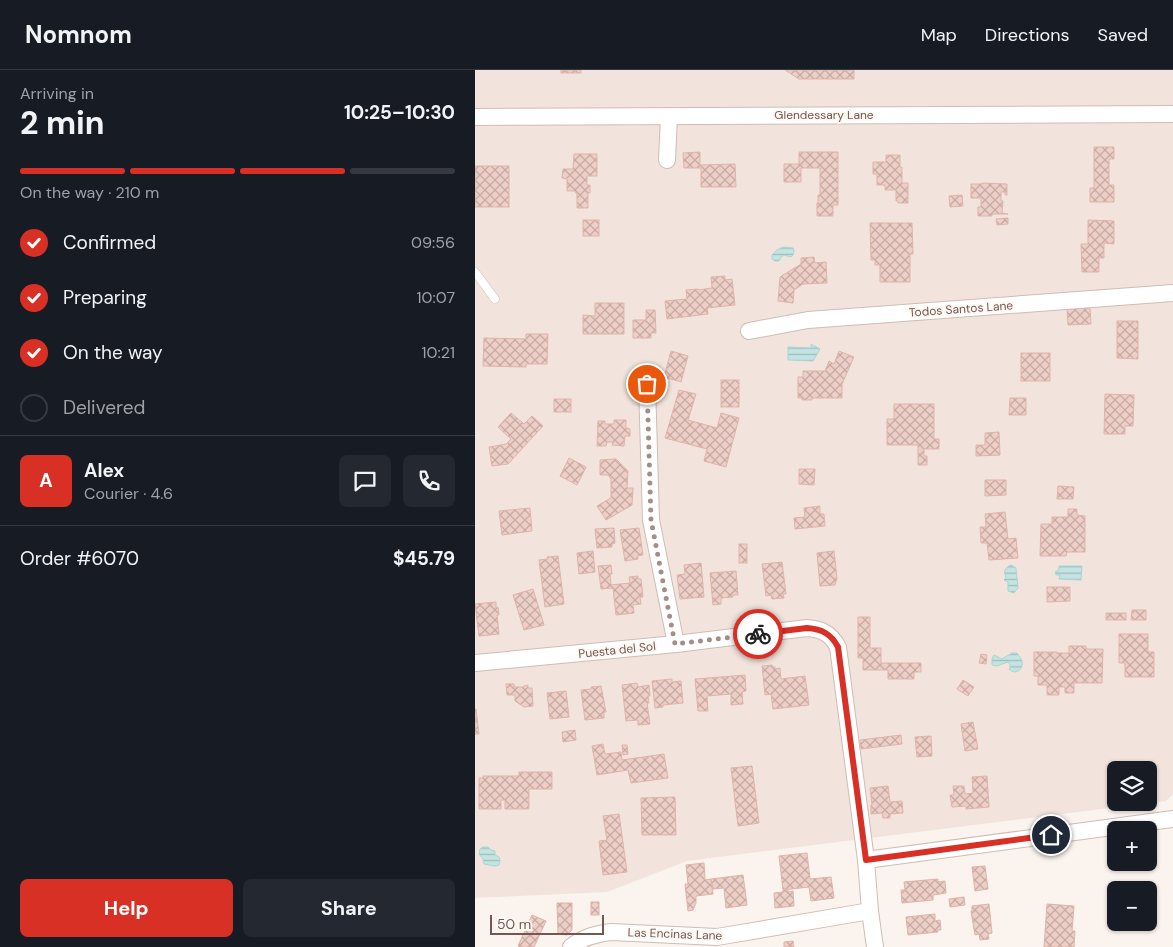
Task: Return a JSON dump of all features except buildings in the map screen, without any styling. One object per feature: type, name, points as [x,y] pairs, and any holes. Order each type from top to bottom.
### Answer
[{"type":"street","name":"Glendessary Lane","points":[[475,117],[1173,114]]},
{"type":"street","points":[[667,160],[669,116]]},
{"type":"street","name":"Todos Santos Lane","points":[[749,331],[808,320],[1173,293]]},
{"type":"street","points":[[647,384],[651,520],[675,644]]},
{"type":"street","name":"Puesta del Sol","points":[[475,663],[675,644],[807,628],[823,630],[835,640],[838,647],[866,860],[875,947]]},
{"type":"street","points":[[866,860],[1173,819]]},
{"type":"street","name":"Las Encinas Lane","points":[[571,947],[583,939],[611,932],[717,937],[870,911]]},
{"type":"lane","points":[[475,272],[495,299]]},
{"type":"shaded area","points":[[475,70],[1173,70],[1173,794],[1166,801],[1157,802],[1157,761],[1107,761],[1107,808],[687,861],[607,892],[475,898]]},
{"type":"water","points":[[783,247],[793,248],[793,255],[791,257],[784,255],[779,261],[772,259],[772,255]]},
{"type":"water","points":[[811,344],[820,349],[813,361],[788,360],[788,347],[811,348]]},
{"type":"water","points":[[1011,565],[1016,568],[1018,588],[1014,593],[1008,591],[1008,582],[1004,580],[1006,577],[1005,570]]},
{"type":"water","points":[[1059,566],[1082,566],[1081,580],[1059,579],[1060,575],[1056,575],[1055,572],[1059,570]]},
{"type":"water","points":[[1012,653],[1017,653],[1022,661],[1022,667],[1019,671],[1014,672],[1009,669],[1010,664],[1008,662],[997,666],[992,665],[994,655],[1002,659]]},
{"type":"water","points":[[488,847],[495,851],[495,855],[500,860],[499,865],[484,864],[479,854],[480,849]]},
{"type":"way so far","points":[[647,384],[651,520],[675,644],[758,634]]},
{"type":"route","points":[[758,634],[815,628],[823,630],[835,640],[838,647],[866,860],[1051,835]]}]
